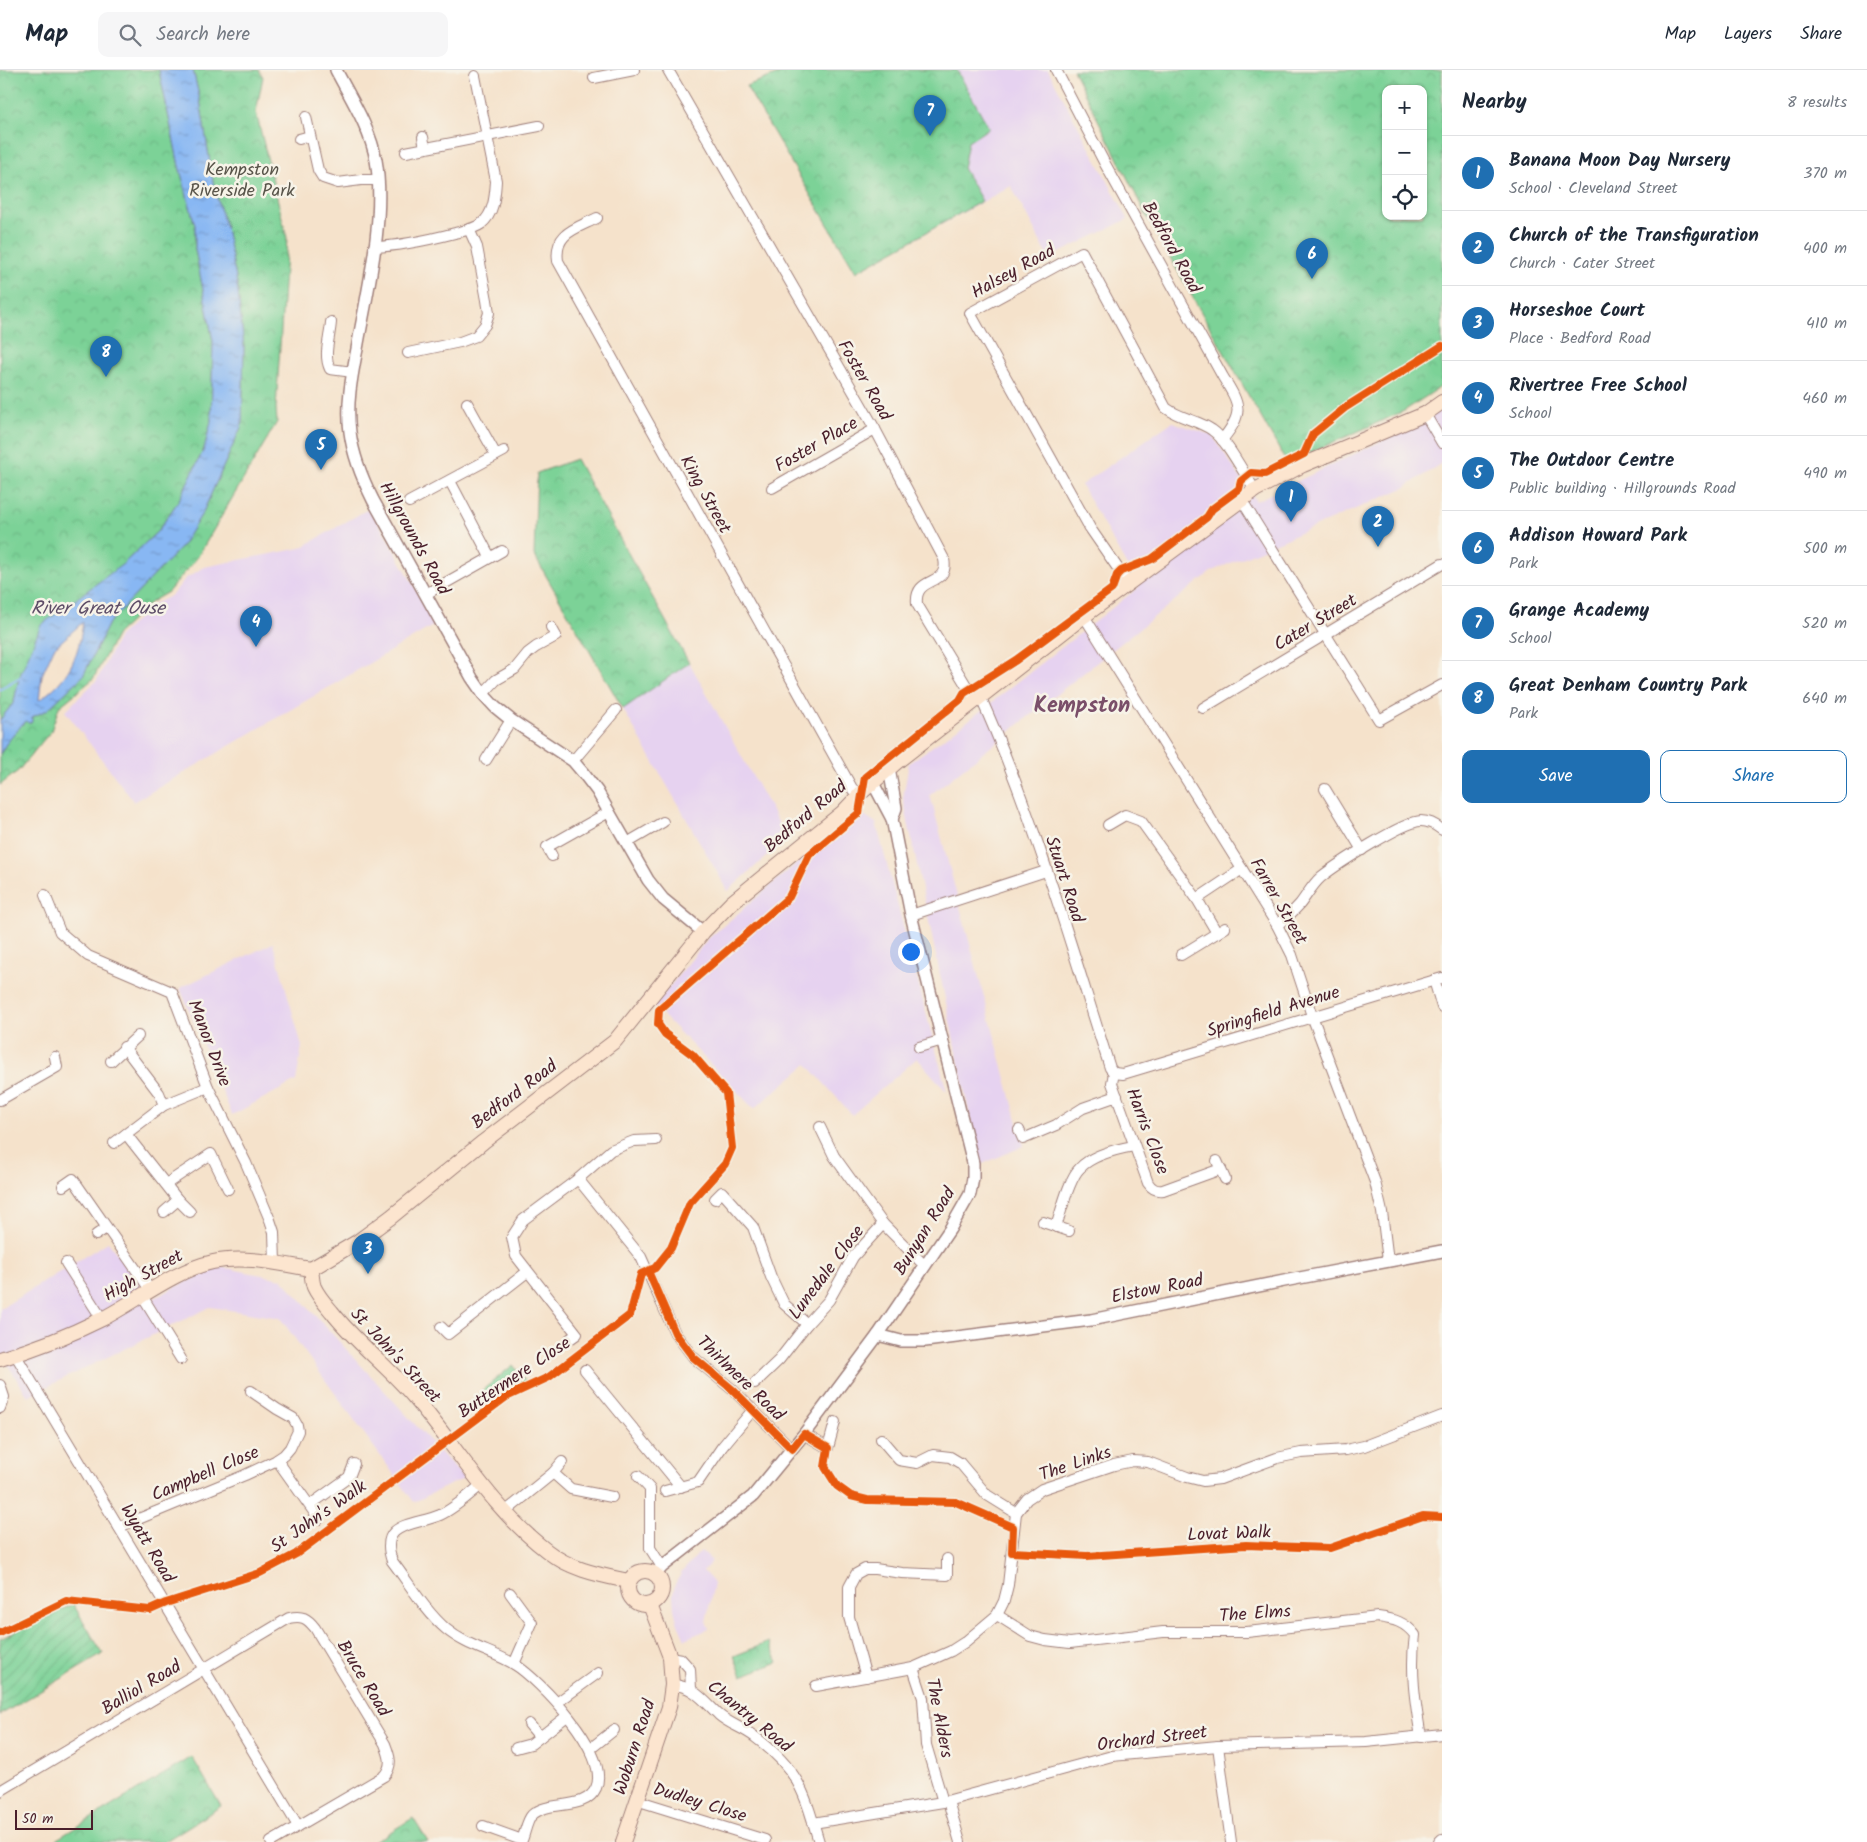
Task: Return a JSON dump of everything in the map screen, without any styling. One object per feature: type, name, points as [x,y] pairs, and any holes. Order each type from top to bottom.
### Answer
[{"type":"main road","name":"Bedford Road","points":[[311,1269],[357,1242],[378,1227],[483,1142],[616,1041],[703,932],[738,898],[842,813],[889,768],[977,698],[1128,583],[1255,490],[1303,465],[1425,414],[1442,402]]},
{"type":"main road","name":"High Street","points":[[0,1359],[102,1319],[196,1266],[215,1261],[242,1260],[311,1269]]},
{"type":"main road","name":"St John's Street","points":[[311,1269],[314,1287],[323,1302],[344,1328],[414,1396],[481,1485],[516,1525],[549,1553],[564,1562],[589,1573],[628,1581]]},
{"type":"main road","points":[[659,1570],[662,1590],[657,1600],[650,1605],[642,1605],[633,1600],[628,1591],[628,1581],[636,1572],[659,1570]]},
{"type":"main road","name":"Woburn Road","points":[[623,1842],[669,1707],[672,1685],[670,1658],[650,1605]]},
{"type":"street","name":"Hillgrounds Road","points":[[336,70],[362,119],[370,139],[376,160],[378,180],[378,208],[374,247],[353,372],[348,414],[354,454],[362,476],[373,500],[483,694],[511,720],[573,761],[597,791],[648,880],[663,899],[703,932]]},
{"type":"street","points":[[594,78],[634,70]]},
{"type":"street","name":"Foster Road","points":[[668,70],[875,429],[944,559],[946,568],[942,575],[921,588],[916,595],[917,604],[977,698]]},
{"type":"street","name":"Bedford Road","points":[[1056,70],[1104,162],[1237,399],[1237,414],[1232,427],[1222,440]]},
{"type":"street","points":[[374,247],[392,247],[469,229],[481,224],[491,212],[495,198],[496,181],[475,76]]},
{"type":"street","points":[[306,116],[318,170],[323,178],[338,183],[378,180]]},
{"type":"street","points":[[406,152],[539,126]]},
{"type":"street","points":[[299,139],[310,136]]},
{"type":"street","points":[[423,137],[425,148]]},
{"type":"street","name":"King Street","points":[[596,218],[565,234],[556,252],[558,261],[853,790],[862,792]]},
{"type":"street","points":[[408,353],[460,342],[476,336],[485,325],[488,313],[487,300],[477,247],[469,229]]},
{"type":"street","name":"Halsey Road","points":[[1128,583],[1090,528],[970,313],[1082,252],[1166,408],[1175,415],[1211,429],[1222,440],[1255,490]]},
{"type":"street","points":[[331,322],[334,336],[326,354],[327,363],[330,369],[353,372]]},
{"type":"street","points":[[409,502],[500,453],[467,404]]},
{"type":"street","points":[[1425,414],[1442,443]]},
{"type":"street","name":"Foster Place","points":[[772,488],[875,429]]},
{"type":"street","points":[[450,481],[490,557]]},
{"type":"street","points":[[1241,499],[1379,720],[1442,685]]},
{"type":"street","points":[[426,594],[502,550]]},
{"type":"street","name":"Cater Street","points":[[1203,708],[1442,564]]},
{"type":"street","name":"Farrer Street","points":[[1084,616],[1278,925],[1292,954],[1312,1016],[1375,1182],[1382,1212],[1388,1261]]},
{"type":"street","points":[[483,694],[496,680],[516,669],[528,653],[556,636],[551,627]]},
{"type":"street","name":"Stuart Road","points":[[977,698],[1004,749],[1110,1068],[1114,1073]]},
{"type":"street","points":[[573,761],[616,710]]},
{"type":"street","points":[[486,760],[511,720]]},
{"type":"street","name":"Bunyan Road","points":[[889,768],[896,808],[892,819]]},
{"type":"street","name":"Bunyan Road","points":[[659,1570],[753,1496],[792,1449],[878,1335],[950,1229],[970,1194],[973,1163],[911,915],[892,819],[874,783]]},
{"type":"street","points":[[1325,788],[1339,803],[1362,850]]},
{"type":"street","points":[[552,856],[547,848],[608,812]]},
{"type":"street","points":[[1108,825],[1125,815],[1141,821],[1221,931],[1181,955]]},
{"type":"street","points":[[1278,925],[1290,915],[1311,887],[1322,876],[1362,850],[1410,823],[1422,820],[1434,824],[1442,830]]},
{"type":"street","points":[[627,843],[663,822]]},
{"type":"street","points":[[1197,899],[1242,870]]},
{"type":"street","points":[[911,915],[1046,871]]},
{"type":"street","name":"Manor Drive","points":[[45,895],[60,932],[88,956],[172,992],[208,1087],[246,1163],[270,1220],[274,1232],[274,1263]]},
{"type":"street","points":[[1438,979],[1442,1007]]},
{"type":"street","name":"Springfield Avenue","points":[[1114,1073],[1123,1074],[1438,979]]},
{"type":"street","points":[[111,1061],[138,1036]]},
{"type":"street","points":[[919,1048],[943,1040]]},
{"type":"street","points":[[124,1048],[159,1093],[164,1105]]},
{"type":"street","points":[[0,1100],[57,1067],[55,1058]]},
{"type":"street","name":"Harris Close","points":[[1114,1073],[1112,1083],[1148,1183],[1152,1188],[1158,1190],[1172,1187],[1221,1170]]},
{"type":"street","points":[[114,1143],[164,1105],[208,1087]]},
{"type":"street","points":[[1019,1130],[1023,1139],[1056,1125],[1083,1108],[1117,1096]]},
{"type":"street","points":[[820,1127],[834,1156],[883,1224],[925,1266]]},
{"type":"street","points":[[126,1134],[178,1200],[190,1212]]},
{"type":"street","points":[[570,1339],[577,1334],[516,1256],[512,1237],[523,1220],[578,1179],[611,1150],[634,1141],[656,1140]]},
{"type":"street","points":[[1056,1227],[1079,1168],[1091,1160],[1117,1149],[1134,1146]]},
{"type":"street","points":[[166,1184],[212,1154],[228,1189]]},
{"type":"street","points":[[63,1186],[72,1179],[106,1228],[146,1293],[166,1335],[181,1359]]},
{"type":"street","name":"Thirlmere Road","points":[[578,1179],[641,1257],[675,1333],[693,1357],[733,1390],[792,1449]]},
{"type":"street","points":[[715,1199],[722,1192],[753,1227],[784,1304],[807,1324]]},
{"type":"street","points":[[164,1212],[178,1200]]},
{"type":"street","points":[[1043,1222],[1069,1231]]},
{"type":"street","name":"Lunedale Close","points":[[754,1383],[779,1360],[807,1324],[829,1300],[853,1257],[883,1224]]},
{"type":"street","points":[[96,1235],[106,1228]]},
{"type":"street","name":"Elstow Road","points":[[878,1335],[901,1341],[925,1342],[1091,1320],[1289,1280],[1442,1252]]},
{"type":"street","points":[[66,1264],[102,1319]]},
{"type":"street","points":[[440,1327],[448,1334],[527,1272]]},
{"type":"street","name":"Wyatt Road","points":[[15,1354],[298,1826]]},
{"type":"street","name":"Buttermere Close","points":[[585,1370],[681,1487]]},
{"type":"street","points":[[0,1384],[4,1397],[0,1408]]},
{"type":"street","points":[[251,1391],[277,1410],[293,1418],[297,1425],[298,1431],[290,1448],[276,1461],[310,1505],[319,1520]]},
{"type":"street","points":[[665,1491],[698,1482],[722,1447],[752,1411]]},
{"type":"street","name":"The Links","points":[[1016,1513],[1027,1499],[1042,1489],[1114,1465],[1133,1461],[1148,1462],[1203,1481],[1220,1479],[1277,1458],[1301,1453],[1346,1450],[1364,1446],[1442,1416]]},
{"type":"street","points":[[804,1434],[828,1448],[835,1422]]},
{"type":"street","points":[[816,1686],[913,1668],[951,1652],[997,1615],[1004,1601],[1008,1585],[1016,1513],[987,1495],[960,1463],[950,1457],[933,1455],[917,1463],[899,1460],[882,1439]]},
{"type":"street","name":"Campbell Close","points":[[119,1526],[276,1461]]},
{"type":"street","points":[[505,1512],[554,1473],[562,1462]]},
{"type":"street","points":[[310,1505],[349,1477],[354,1464]]},
{"type":"street","points":[[554,1473],[571,1489],[612,1497]]},
{"type":"street","points":[[638,1476],[650,1489],[650,1548],[659,1570]]},
{"type":"street","points":[[481,1485],[442,1514],[401,1526],[393,1532],[389,1540],[388,1550],[392,1561],[442,1626],[477,1648],[514,1664],[558,1702],[590,1749],[596,1762],[598,1776],[596,1788],[589,1797],[578,1802],[541,1810],[531,1816],[522,1840],[483,1826]]},
{"type":"street","points":[[866,1677],[849,1617],[849,1588],[856,1574],[865,1570],[875,1569],[902,1573],[947,1575],[947,1559]]},
{"type":"street","points":[[510,1593],[532,1623],[514,1664]]},
{"type":"street","name":"The Elms","points":[[997,1615],[1030,1636],[1070,1643],[1162,1632],[1247,1632],[1378,1617],[1392,1619],[1408,1626],[1415,1635],[1413,1648],[1413,1691],[1421,1736]]},
{"type":"street","name":"Balliol Road","points":[[0,1791],[289,1618],[300,1616]]},
{"type":"street","name":"Bruce Road","points":[[298,1826],[384,1776],[391,1764],[385,1744],[315,1628],[309,1620],[300,1616]]},
{"type":"street","points":[[670,1658],[681,1659],[690,1669],[691,1690]]},
{"type":"street","name":"The Alders","points":[[913,1668],[923,1698],[926,1745],[960,1842]]},
{"type":"street","points":[[558,1702],[598,1672]]},
{"type":"street","name":"Chantry Road","points":[[672,1685],[681,1685],[691,1690],[706,1701],[720,1716],[752,1735],[785,1762],[797,1779],[806,1798],[819,1842]]},
{"type":"street","points":[[516,1748],[531,1744],[568,1716]]},
{"type":"street","points":[[529,1724],[540,1737]]},
{"type":"street","points":[[590,1749],[614,1730]]},
{"type":"street","name":"Orchard Street","points":[[813,1823],[945,1802],[1112,1756],[1218,1746],[1366,1742],[1442,1734]]},
{"type":"street","points":[[1218,1746],[1231,1842]]},
{"type":"street","name":"Dudley Close","points":[[636,1800],[759,1834]]},
{"type":"street","points":[[271,1842],[298,1826]]},
{"type":"street","points":[[1439,1842],[1442,1838]]},
{"type":"shaded area","points":[[789,70],[1048,70],[1128,219],[1049,258],[1011,186],[856,272],[746,86]]},
{"type":"shaded area","points":[[1442,409],[1442,463],[1404,488],[1212,571],[930,795],[1024,1146],[980,1165],[903,798],[909,763],[964,724],[1139,587],[1081,485],[1172,422],[1212,435],[1256,501],[1424,421]]},
{"type":"shaded area","points":[[576,459],[787,838],[728,891],[534,555],[537,473]]},
{"type":"shaded area","points":[[370,508],[436,624],[134,802],[65,711],[97,680],[119,636],[154,604],[172,595],[185,579],[204,567],[301,548]]},
{"type":"shaded area","points":[[858,811],[876,823],[947,1092],[917,1058],[852,1115],[807,1064],[754,1109],[654,1006],[708,939]]},
{"type":"shaded area","points":[[273,943],[302,1046],[296,1081],[232,1115],[180,988]]},
{"type":"shaded area","points":[[108,1242],[151,1300],[216,1266],[282,1279],[464,1478],[414,1502],[280,1318],[210,1307],[28,1396],[0,1353],[0,1309]]},
{"type":"shaded area","points":[[701,1551],[712,1561],[703,1571],[714,1583],[706,1621],[709,1629],[685,1639],[674,1609],[673,1595],[675,1584],[682,1572]]},
{"type":"green space","points":[[0,70],[159,70],[179,166],[195,225],[195,249],[213,341],[211,422],[204,449],[179,500],[158,531],[123,564],[19,678],[14,702],[0,720]]},
{"type":"green space","name":"Kempston Riverside Park","points":[[193,70],[259,70],[263,77],[256,112],[287,238],[276,408],[277,422],[197,558],[168,592],[151,602],[117,634],[93,679],[59,707],[51,731],[18,771],[0,785],[0,754],[6,744],[25,721],[47,710],[83,676],[109,623],[182,546],[203,512],[242,425],[244,347],[237,283],[226,228],[214,188],[200,100]]},
{"type":"green space","points":[[789,70],[957,70],[989,128],[968,142],[963,168],[982,201],[856,272],[746,86]]},
{"type":"green space","points":[[1073,70],[1442,70],[1442,386],[1404,411],[1287,463],[1147,217]]},
{"type":"green space","points":[[576,459],[689,663],[623,709],[534,555],[537,473]]},
{"type":"green space","points":[[513,1365],[528,1384],[501,1396],[488,1406],[479,1393]]},
{"type":"green space","points":[[73,1604],[103,1654],[0,1715],[0,1639]]},
{"type":"green space","points":[[769,1642],[778,1662],[742,1676],[734,1656]]},
{"type":"green space","points":[[192,1757],[221,1806],[164,1842],[52,1842]]},
{"type":"green space","points":[[413,1818],[428,1842],[374,1842]]},
{"type":"water","name":"River Great Ouse","points":[[159,70],[193,70],[200,100],[214,188],[226,228],[237,283],[244,347],[242,425],[203,512],[182,546],[109,623],[83,676],[47,710],[32,717],[32,722],[25,721],[0,754],[0,720],[14,702],[19,678],[41,625],[123,564],[158,531],[179,500],[204,449],[211,422],[213,341],[195,249],[195,225],[179,166]],"holes":[[[83,622],[75,657],[65,676],[39,700],[42,675],[54,648]]]},
{"type":"waterway","points":[[0,689],[21,677]]},
{"type":"cycle path","name":"St John's Walk","points":[[0,1633],[66,1601],[150,1610],[166,1603],[260,1573],[296,1554],[506,1397],[549,1377],[630,1315],[641,1274],[655,1268],[671,1248],[690,1203],[725,1164],[732,1148],[726,1093],[693,1055],[665,1034],[658,1024],[659,1010],[789,897],[809,855],[859,813],[865,777],[960,700],[964,693],[1016,660],[1112,589],[1117,575],[1121,571],[1152,559],[1207,517],[1212,509],[1239,489],[1241,481],[1251,473],[1265,474],[1304,454],[1313,434],[1346,407],[1442,346]]},
{"type":"cycle path","name":"Lovat Walk","points":[[648,1271],[675,1333],[693,1357],[733,1390],[792,1449],[804,1434],[828,1448],[825,1467],[837,1486],[851,1496],[867,1500],[956,1502],[1013,1527],[1012,1552],[1087,1556],[1246,1545],[1330,1548],[1423,1516],[1442,1517]]},
{"type":"place","name":"Grange Academy","points":[[930,136]]},
{"type":"place","name":"Addison Howard Park","points":[[1312,279]]},
{"type":"place","name":"Great Denham Country Park","points":[[106,377]]},
{"type":"place","name":"The Outdoor Centre","points":[[321,470]]},
{"type":"place","name":"Banana Moon Day Nursery","points":[[1291,522]]},
{"type":"place","name":"Church of the Transfiguration","points":[[1378,547]]},
{"type":"place","name":"Rivertree Free School","points":[[256,647]]},
{"type":"place","name":"Horseshoe Court","points":[[368,1274]]},
{"type":"district","name":"Kempston","points":[[1082,704]]}]
